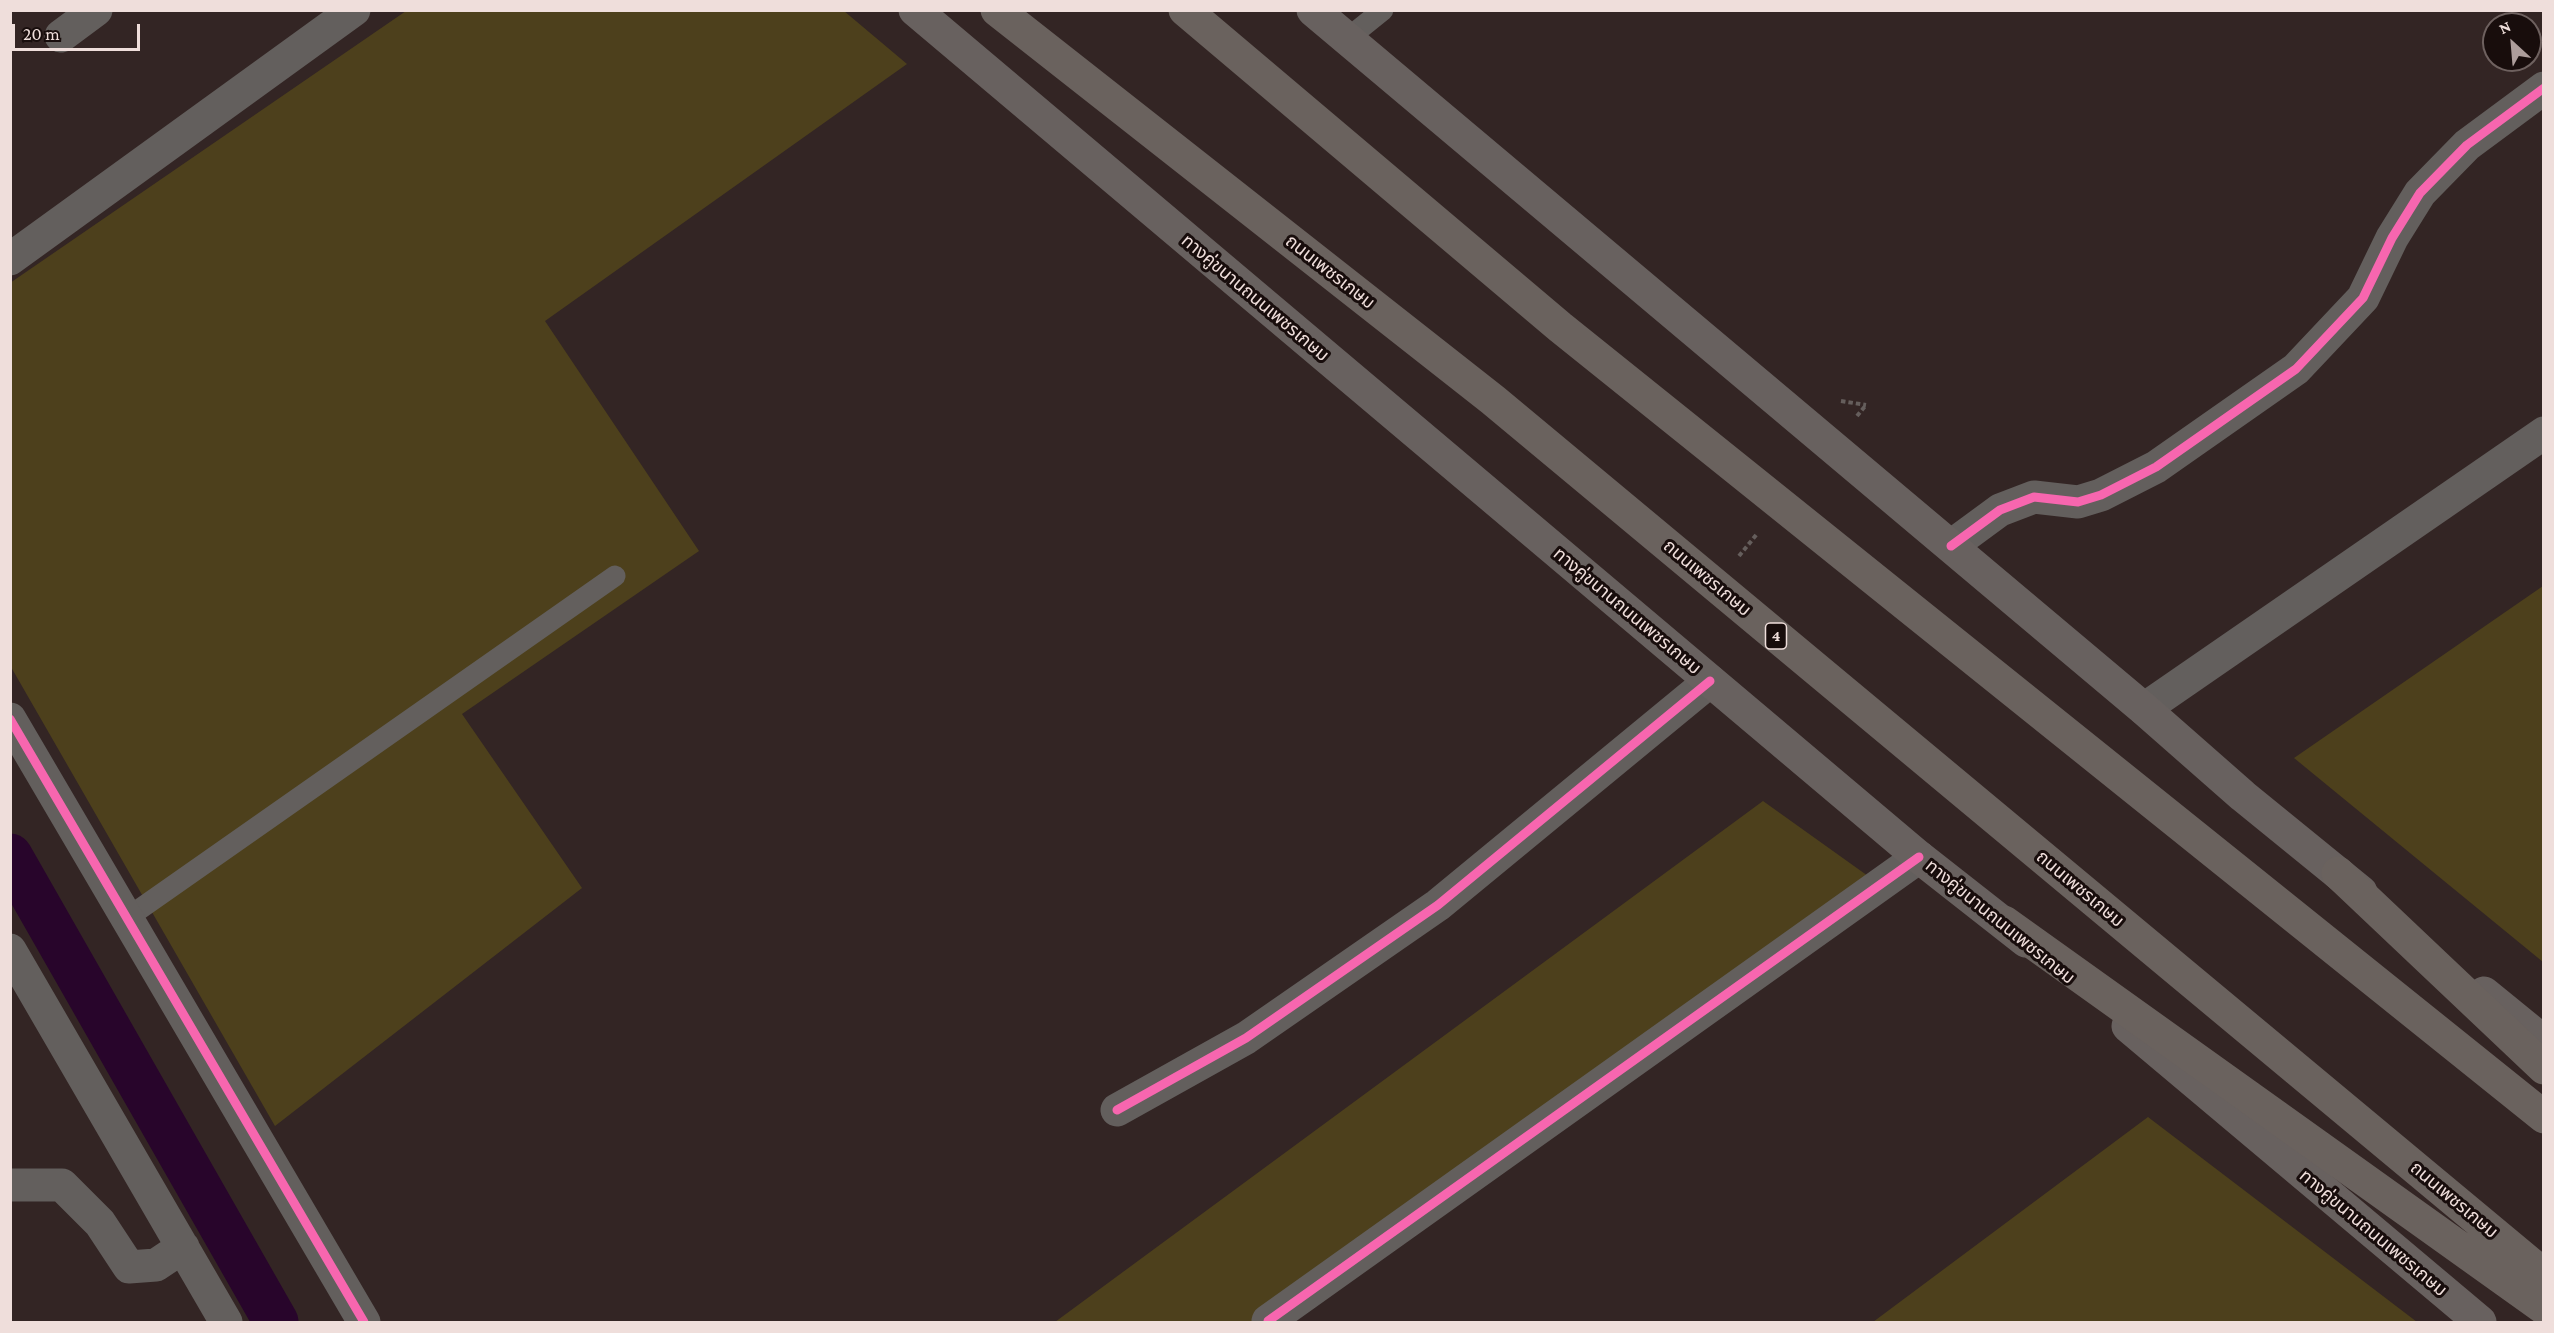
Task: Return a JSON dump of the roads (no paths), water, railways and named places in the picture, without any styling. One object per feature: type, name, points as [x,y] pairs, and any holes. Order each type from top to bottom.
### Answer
[{"type":"highway","name":"ถนนเพชรเกษม","points":[[997,10],[1493,400],[2544,1275]]},
{"type":"highway","points":[[1185,10],[1560,327],[2544,1117]]},
{"type":"highway","points":[[2338,873],[2544,1068]]},
{"type":"highway","points":[[2004,922],[2544,1308]]},
{"type":"main road","name":"ทางคู่ขนานถนนเพชรเกษม","points":[[915,10],[1919,857],[2004,922],[2480,1323]]},
{"type":"main road","points":[[1313,10],[2144,709],[2243,796],[2544,1042]]},
{"type":"street","points":[[62,36],[96,10]]},
{"type":"street","points":[[10,259],[354,10]]},
{"type":"street","points":[[1951,546],[2000,510],[2034,497],[2078,502],[2102,495],[2156,467],[2296,369],[2362,298],[2392,238],[2420,193],[2467,145],[2544,88]]},
{"type":"street","points":[[2144,709],[2544,433]]},
{"type":"street","points":[[1117,1110],[1246,1038],[1438,904],[1710,681]]},
{"type":"street","points":[[10,718],[364,1323]]},
{"type":"street","points":[[1268,1321],[1919,857]]},
{"type":"street","points":[[10,950],[226,1323]]},
{"type":"street","points":[[10,1185],[62,1185],[100,1223],[129,1267],[156,1265],[183,1247]]},
{"type":"lane","points":[[1347,39],[1383,10]]},
{"type":"lane","points":[[127,918],[615,576]]},
{"type":"waterway","points":[[10,856],[276,1322]]}]
